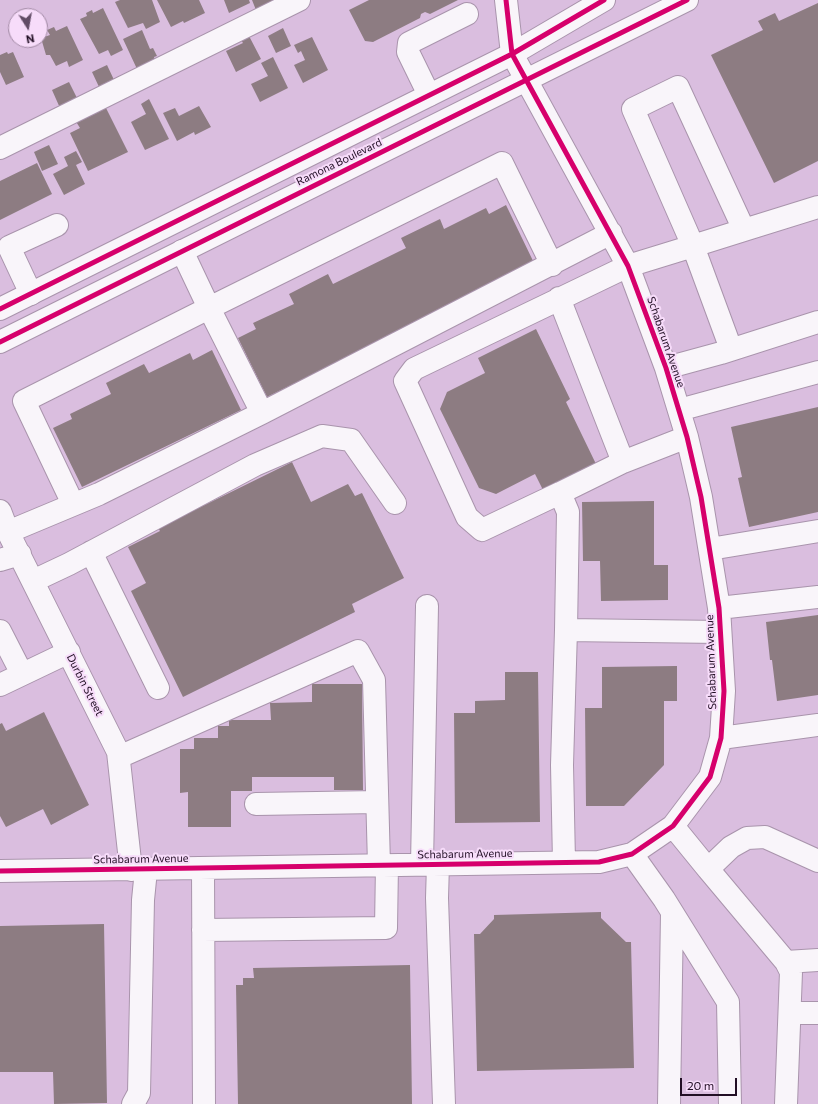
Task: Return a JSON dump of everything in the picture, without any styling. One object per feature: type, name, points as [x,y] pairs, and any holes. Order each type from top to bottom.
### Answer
[{"type":"street","points":[[0,148],[299,0]]},
{"type":"street","points":[[506,0],[512,54]]},
{"type":"street","name":"Ramona Boulevard","points":[[0,309],[512,54],[604,0]]},
{"type":"street","name":"Ramona Boulevard","points":[[0,342],[687,0]]},
{"type":"street","points":[[429,95],[408,52],[409,43],[467,14]]},
{"type":"street","name":"Schabarum Avenue","points":[[0,871],[599,862],[632,854],[673,826],[710,777],[721,738],[724,691],[719,608],[701,497],[687,437],[666,368],[628,266],[512,54]]},
{"type":"street","points":[[731,349],[693,246],[634,109],[678,88],[744,230]]},
{"type":"street","points":[[73,504],[24,401],[209,308],[502,163],[552,265]]},
{"type":"street","points":[[687,437],[623,462],[482,530],[467,517],[405,380],[414,369],[628,266],[818,207]]},
{"type":"street","points":[[31,294],[4,250],[57,225]]},
{"type":"street","points":[[8,532],[99,494],[262,413],[552,265],[611,233]]},
{"type":"street","points":[[182,251],[262,413]]},
{"type":"street","points":[[559,298],[623,462]]},
{"type":"street","points":[[666,368],[818,322]]},
{"type":"street","points":[[679,410],[818,372]]},
{"type":"street","points":[[33,581],[255,465],[322,436],[351,440],[395,503]]},
{"type":"street","points":[[560,493],[568,512],[562,765],[564,862]]},
{"type":"street","name":"Durbin Street","points":[[0,511],[8,532],[10,557],[33,581],[118,752],[143,900],[139,1093],[133,1104]]},
{"type":"street","points":[[710,549],[818,531]]},
{"type":"street","points":[[91,552],[158,688]]},
{"type":"street","points":[[719,608],[818,597]]},
{"type":"street","points":[[427,606],[430,864],[438,905],[444,1104]]},
{"type":"street","points":[[566,630],[720,632]]},
{"type":"street","points":[[0,631],[22,674]]},
{"type":"street","points":[[119,757],[358,651],[374,680],[377,802],[383,865],[386,928],[203,930]]},
{"type":"street","points":[[0,685],[69,652]]},
{"type":"street","points":[[721,738],[818,725]]},
{"type":"street","points":[[256,804],[377,802]]},
{"type":"street","points":[[673,826],[786,962],[791,972],[786,1104]]},
{"type":"street","points":[[708,868],[731,847],[747,838],[765,837],[818,861]]},
{"type":"street","points":[[632,854],[672,913],[728,1002],[730,1104]]},
{"type":"street","points":[[203,869],[204,1104]]},
{"type":"street","points":[[669,1104],[672,913]]},
{"type":"street","points":[[786,962],[818,960]]},
{"type":"street","points":[[790,1013],[818,1013]]},
{"type":"building","points":[[120,0],[152,0],[160,22],[146,29],[143,23],[128,28],[115,2]]},
{"type":"building","points":[[157,0],[199,0],[205,13],[184,23],[183,21],[171,27]]},
{"type":"building","points":[[224,0],[249,0],[250,3],[229,13]]},
{"type":"building","points":[[252,0],[273,0],[274,3],[256,10]]},
{"type":"building","points":[[369,0],[458,0],[430,14],[425,12],[421,14],[420,18],[373,42],[365,41],[349,10]]},
{"type":"building","points":[[818,3],[818,161],[774,183],[711,55],[763,30],[758,21],[775,13],[779,21]]},
{"type":"building","points":[[103,8],[123,50],[111,56],[108,50],[99,54],[80,19],[87,16],[86,13],[92,10],[93,13]]},
{"type":"building","points":[[67,26],[83,60],[69,67],[67,61],[56,66],[50,55],[46,55],[44,48],[48,48],[48,36],[50,35],[48,30],[54,27],[56,31]]},
{"type":"building","points":[[283,28],[291,46],[276,53],[268,36]]},
{"type":"building","points":[[142,30],[150,49],[153,48],[157,56],[154,57],[155,60],[137,69],[123,39]]},
{"type":"building","points":[[249,36],[261,59],[236,72],[226,51],[243,43],[241,40]]},
{"type":"building","points":[[312,37],[328,70],[303,83],[294,65],[305,60],[301,51],[298,53],[294,45]]},
{"type":"building","points":[[7,52],[8,54],[13,52],[24,77],[6,85],[0,72],[0,55]]},
{"type":"building","points":[[273,57],[288,88],[260,102],[251,84],[268,76],[261,63]]},
{"type":"building","points":[[107,65],[115,82],[100,89],[92,72]]},
{"type":"building","points":[[69,82],[78,100],[60,108],[52,90]]},
{"type":"building","points":[[149,99],[169,139],[145,150],[131,122],[146,114],[141,104]]},
{"type":"building","points":[[105,106],[128,152],[88,171],[70,133],[80,128],[75,120]]},
{"type":"building","points":[[199,106],[211,127],[195,135],[194,132],[177,141],[163,113],[175,108],[179,116]]},
{"type":"building","points":[[49,145],[58,164],[42,171],[34,152]]},
{"type":"building","points":[[76,151],[82,162],[76,165],[85,184],[64,195],[53,174],[68,166],[64,157]]},
{"type":"building","points":[[37,163],[52,194],[0,220],[0,181]]},
{"type":"building","points":[[506,205],[535,265],[267,397],[238,338],[256,329],[253,323],[294,304],[289,294],[328,274],[333,284],[406,248],[401,238],[440,219],[444,229],[486,208],[489,214]]},
{"type":"building","points":[[536,329],[570,399],[566,402],[596,464],[543,490],[535,474],[496,494],[479,488],[440,409],[447,392],[485,373],[478,358]]},
{"type":"building","points":[[212,350],[241,410],[82,487],[53,428],[72,419],[70,414],[111,394],[106,383],[144,364],[149,373],[190,353],[193,360]]},
{"type":"building","points":[[818,407],[818,512],[749,527],[738,478],[742,477],[731,427]]},
{"type":"building","points":[[292,462],[311,502],[348,484],[355,496],[362,493],[404,578],[352,604],[355,612],[183,697],[131,591],[146,583],[128,547],[160,531],[158,528]]},
{"type":"building","points":[[654,501],[654,565],[668,565],[668,600],[601,601],[600,561],[583,561],[582,502]]},
{"type":"building","points":[[818,615],[818,695],[777,701],[772,660],[770,660],[766,622]]},
{"type":"building","points":[[677,666],[677,701],[664,701],[664,765],[624,806],[586,806],[585,708],[602,708],[602,667]]},
{"type":"building","points":[[505,672],[538,672],[540,822],[455,823],[454,713],[475,713],[475,701],[505,700]]},
{"type":"building","points":[[312,684],[362,684],[363,790],[334,790],[334,777],[252,777],[252,791],[231,791],[231,827],[188,827],[188,792],[180,793],[180,749],[194,749],[194,738],[218,738],[218,726],[229,726],[229,720],[271,720],[270,703],[312,702]]},
{"type":"building","points":[[44,712],[89,805],[51,825],[43,809],[6,827],[0,816],[0,724],[2,723],[6,731]]},
{"type":"building","points":[[601,912],[601,918],[626,942],[631,942],[634,1068],[477,1071],[474,934],[480,934],[494,919],[494,915]]},
{"type":"building","points":[[104,924],[107,1103],[54,1104],[53,1072],[0,1072],[0,926]]},
{"type":"building","points":[[410,965],[412,1104],[238,1104],[236,985],[243,985],[243,978],[254,978],[253,968]]},
{"type":"cycle path","points":[[0,871],[599,862],[632,854],[673,826],[710,777],[721,738],[724,691],[719,608],[701,497],[687,437],[666,368],[628,266],[512,54],[506,0]]},
{"type":"cycle path","points":[[0,309],[512,54],[604,0]]},
{"type":"cycle path","points":[[0,342],[687,0]]}]
